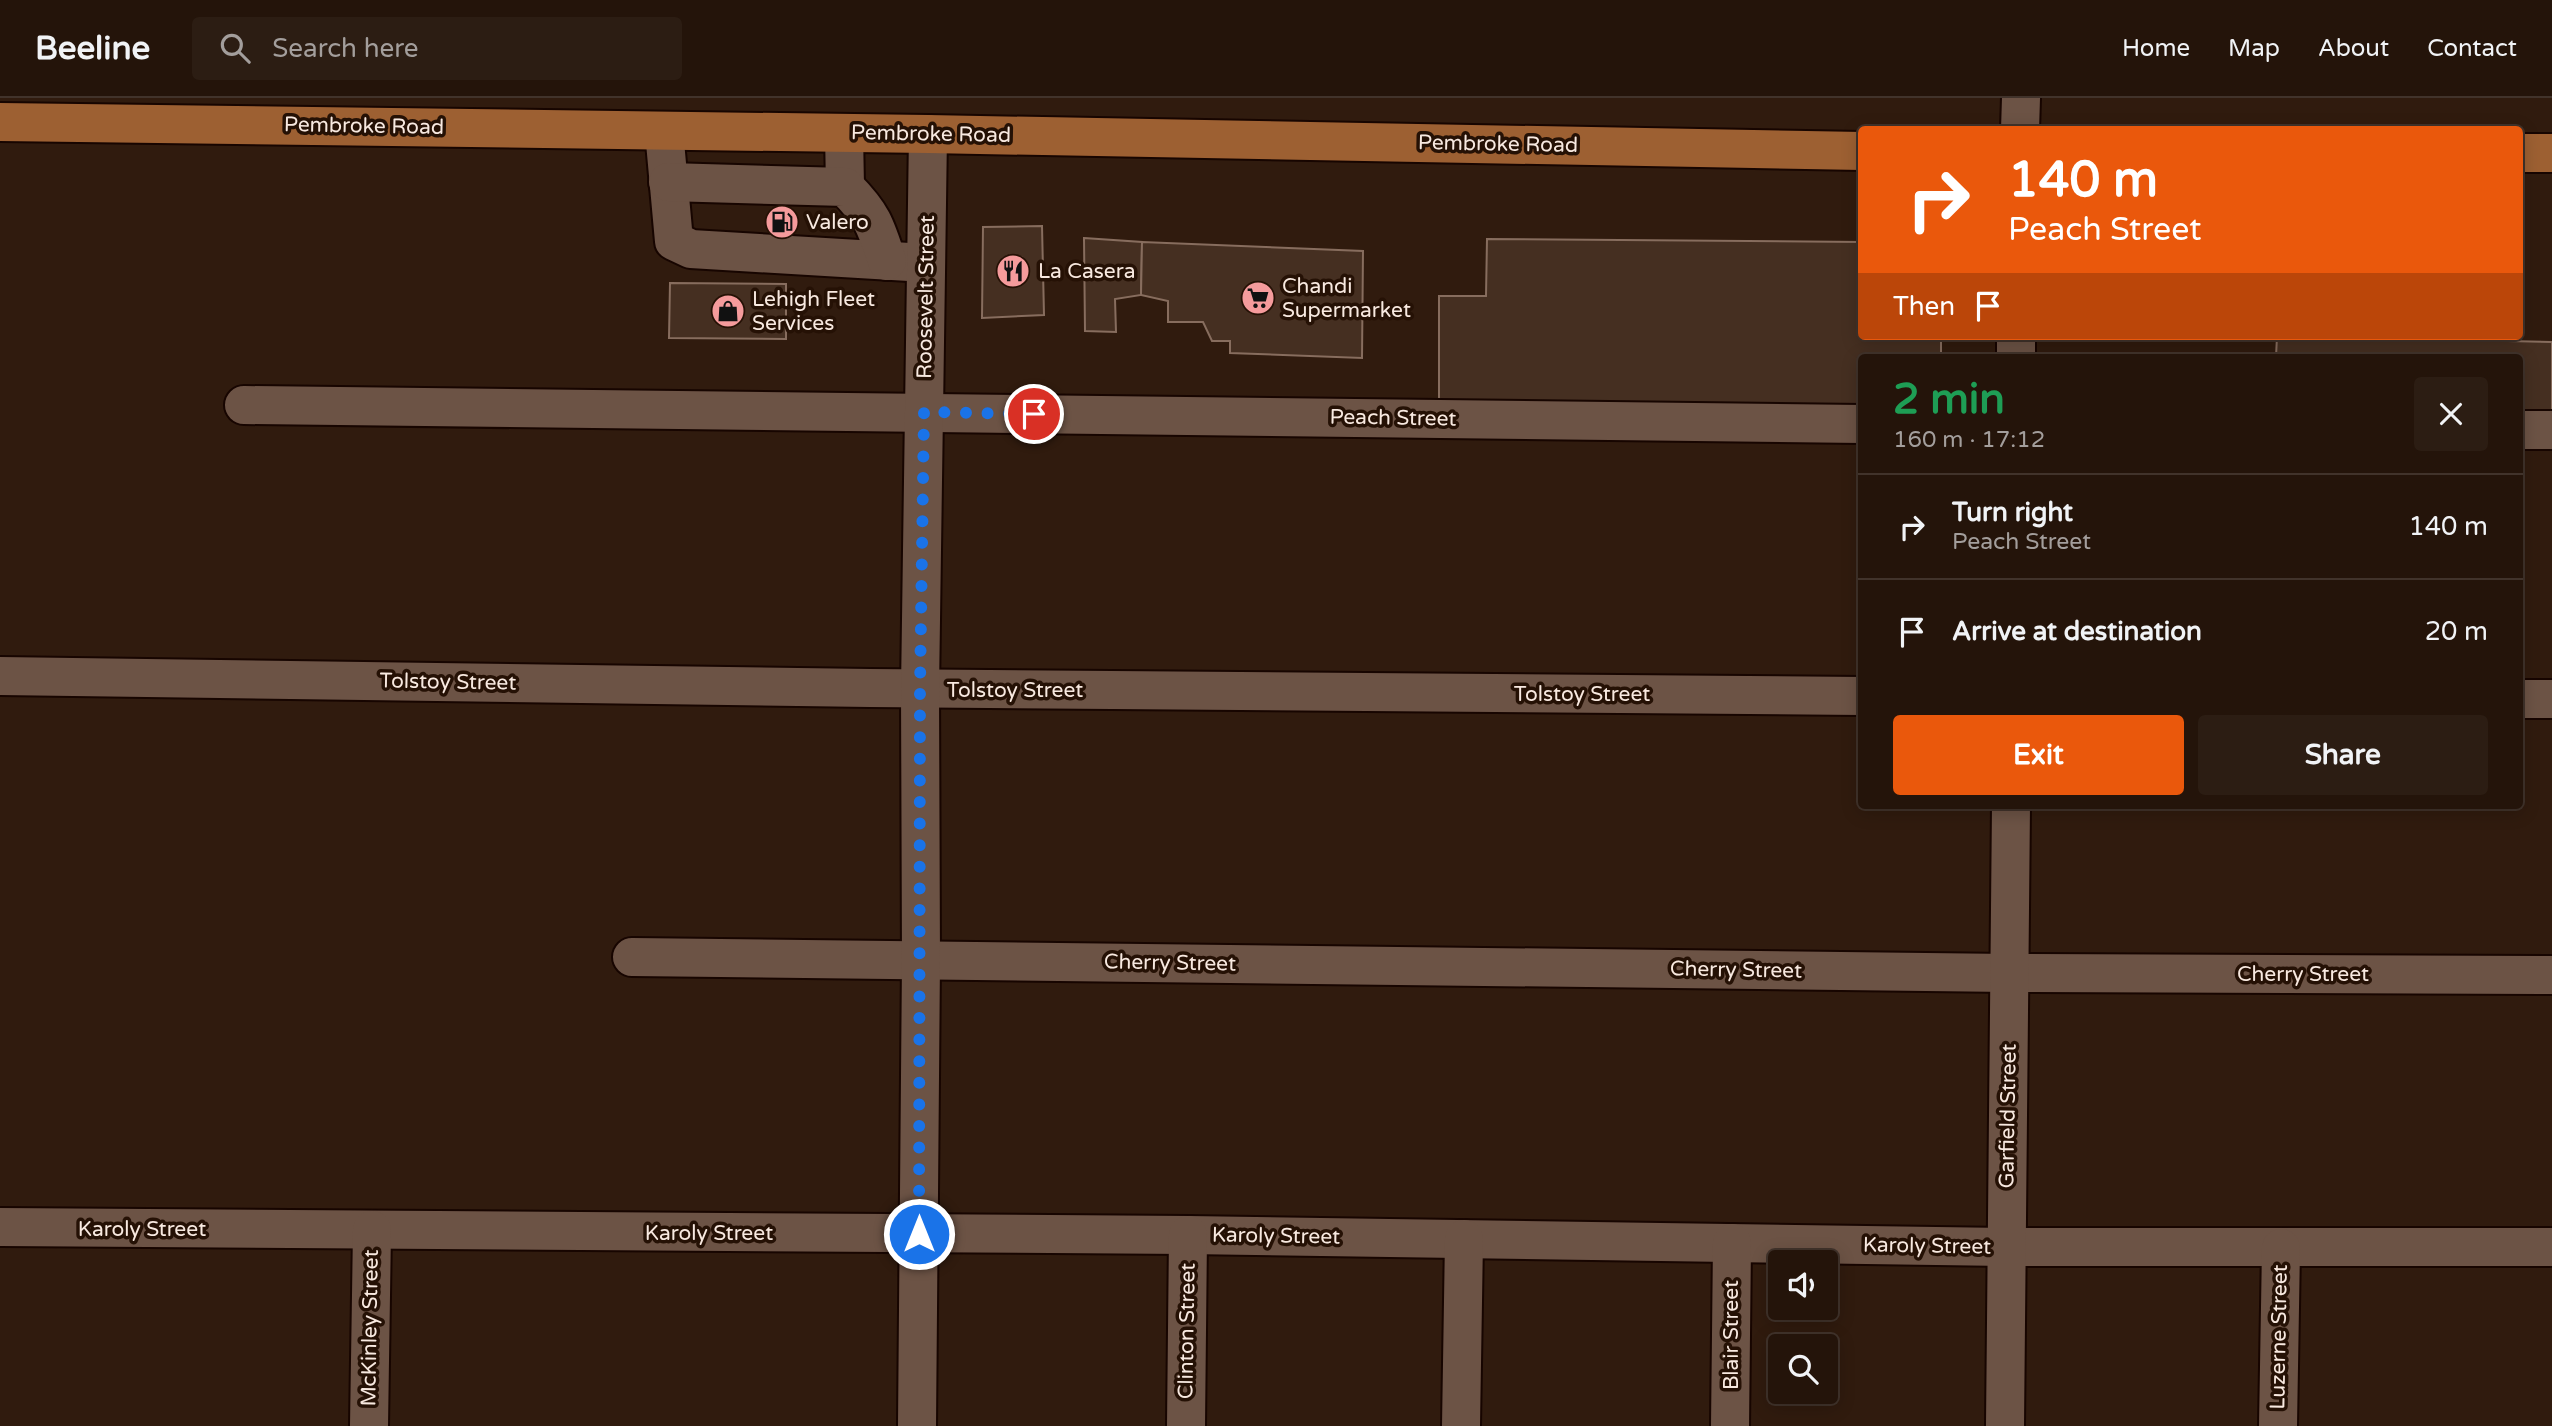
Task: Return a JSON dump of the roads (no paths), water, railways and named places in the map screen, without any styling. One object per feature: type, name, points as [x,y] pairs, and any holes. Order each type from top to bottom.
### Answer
[{"type":"main road","name":"Pembroke Road","points":[[0,122],[1858,150]]},
{"type":"main road","points":[[2523,153],[2552,153]]},
{"type":"street","points":[[2020,126],[2021,98]]},
{"type":"street","points":[[664,131],[674,240],[691,249],[926,263]]},
{"type":"street","points":[[844,133],[845,187]]},
{"type":"street","name":"Roosevelt Street","points":[[917,1426],[921,960],[920,689],[929,134]]},
{"type":"street","points":[[668,182],[845,187],[865,207],[876,224],[887,261]]},
{"type":"street","name":"Peach Street","points":[[244,405],[1858,424]]},
{"type":"street","points":[[2523,430],[2552,430]]},
{"type":"street","name":"Tolstoy Street","points":[[0,676],[920,689],[1858,696]]},
{"type":"street","points":[[2523,699],[2552,699]]},
{"type":"street","name":"Garfield Street","points":[[2005,1426],[2011,809]]},
{"type":"street","name":"Cherry Street","points":[[632,957],[2010,973],[2552,975]]},
{"type":"street","name":"Karoly Street","points":[[0,1227],[1188,1235],[2006,1247],[2552,1247]]},
{"type":"street","name":"McKinley Street","points":[[369,1426],[372,1230]]},
{"type":"street","name":"Clinton Street","points":[[1186,1426],[1188,1235]]},
{"type":"street","points":[[1461,1426],[1464,1239]]},
{"type":"street","name":"Blair Street","points":[[1730,1426],[1732,1243]]},
{"type":"street","name":"Luzerne Street","points":[[2278,1426],[2281,1248]]},
{"type":"place","name":"Valero","points":[[782,222]]},
{"type":"place","name":"La Casera","points":[[1013,271]]},
{"type":"place","name":"Chandi Supermarket","points":[[1258,298]]},
{"type":"place","name":"Lehigh Fleet Services","points":[[728,311]]}]
